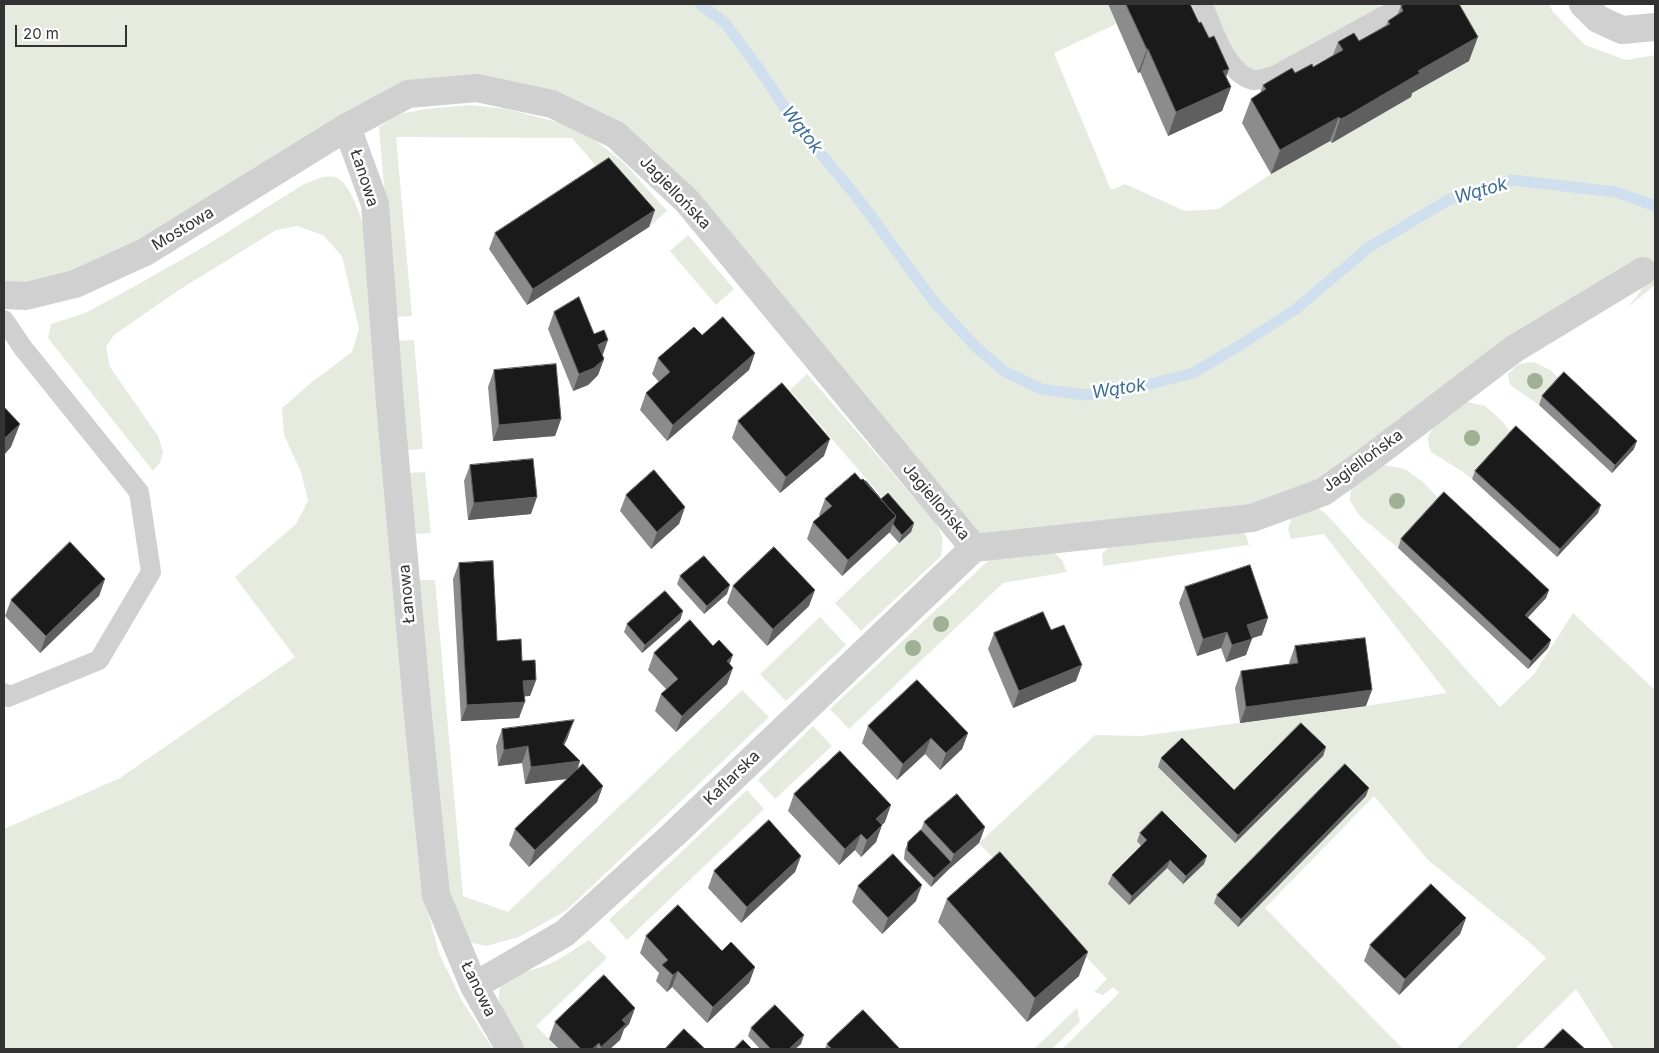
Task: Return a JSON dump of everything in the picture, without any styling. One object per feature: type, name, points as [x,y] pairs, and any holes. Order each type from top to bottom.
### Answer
[{"type":"street","points":[[1583,4],[1598,20],[1622,30],[1655,27]]},
{"type":"street","name":"Jagiellońska","points":[[348,127],[408,94],[477,88],[552,104],[616,135],[687,201],[974,548],[1252,518],[1323,492],[1514,349],[1643,271]]},
{"type":"street","name":"Mostowa","points":[[4,295],[26,296],[75,284],[145,252],[348,127]]},
{"type":"street","name":"Łanowa","points":[[348,127],[375,204],[390,403],[436,895],[474,986],[510,1049]]},
{"type":"street","name":"Kaflarska","points":[[474,986],[565,933],[673,835],[974,548]]},
{"type":"lane","points":[[1202,4],[1227,59],[1241,74],[1255,81],[1276,75],[1406,4]]},
{"type":"lane","points":[[4,320],[23,348],[140,492],[151,572],[99,660],[8,697],[4,693]]},
{"type":"shaded area","points":[[5,4],[696,4],[723,25],[760,73],[791,120],[858,202],[932,303],[974,349],[1002,373],[1041,392],[1083,397],[1123,394],[1194,374],[1298,310],[1369,249],[1448,203],[1512,182],[1615,194],[1655,208],[1655,285],[1628,307],[1644,286],[1649,270],[1321,488],[1251,514],[985,540],[689,198],[552,99],[406,90],[74,279],[4,289]]},
{"type":"shaded area","points":[[704,4],[1108,4],[1116,24],[1054,53],[1111,190],[1125,184],[1185,211],[1218,209],[1271,174],[1330,141],[1332,143],[1411,97],[1410,95],[1452,4],[1549,4],[1553,12],[1585,45],[1626,60],[1655,55],[1655,202],[1617,190],[1512,177],[1446,198],[1367,246],[1294,307],[1192,369],[1123,388],[1084,391],[1042,386],[1006,369],[977,345],[937,301],[863,199],[796,119],[764,70],[727,21]]},
{"type":"shaded area","points":[[1206,4],[1379,4],[1383,12],[1274,71],[1242,70]]},
{"type":"shaded area","points":[[470,105],[507,109],[557,122],[590,136],[625,164],[667,211],[649,227],[572,138],[396,137],[412,316],[395,317],[379,127],[399,114],[426,109]]},
{"type":"shaded area","points":[[323,177],[335,177],[345,185],[354,200],[365,229],[423,894],[439,953],[462,1001],[493,1049],[4,1049],[4,829],[120,778],[295,657],[235,577],[296,524],[308,501],[301,472],[284,435],[282,408],[312,382],[352,352],[359,329],[342,256],[323,235],[297,226],[276,230],[179,290],[114,335],[106,347],[110,367],[158,436],[163,452],[160,463],[153,471],[48,338],[51,324],[85,313],[126,291],[202,248],[304,184]]},
{"type":"shaded area","points":[[688,235],[734,289],[716,305],[670,251]]},
{"type":"shaded area","points":[[414,340],[423,449],[407,450],[398,341]]},
{"type":"shaded area","points":[[1534,362],[1550,370],[1561,380],[1539,405],[1510,385],[1508,374],[1518,364]]},
{"type":"shaded area","points":[[807,374],[929,515],[939,529],[942,538],[941,556],[861,631],[835,603],[911,531],[790,390]]},
{"type":"shaded area","points":[[1468,402],[1485,406],[1501,420],[1513,435],[1472,479],[1431,452],[1428,440],[1433,428],[1438,423]]},
{"type":"shaded area","points":[[1384,465],[1405,469],[1423,482],[1441,501],[1398,548],[1360,516],[1350,501],[1351,489],[1366,476]]},
{"type":"shaded area","points":[[425,472],[431,533],[414,534],[409,473]]},
{"type":"shaded area","points":[[1315,507],[1328,516],[1500,707],[1534,674],[1573,613],[1655,690],[1655,1049],[1614,1049],[1576,989],[1515,1049],[1456,1049],[1546,958],[1528,941],[1428,860],[1374,796],[1265,908],[1403,1049],[1062,1049],[1119,993],[1113,987],[1103,995],[1094,992],[1107,979],[979,843],[1095,735],[1141,736],[1366,706],[1447,693],[1324,534],[1291,539],[1288,529],[1291,519],[1305,510]]},
{"type":"shaded area","points":[[1240,530],[1246,535],[1249,545],[1103,566],[1102,554],[1109,546]]},
{"type":"shaded area","points":[[1055,553],[1062,560],[1067,572],[1003,583],[849,729],[830,709],[989,560]]},
{"type":"shaded area","points":[[419,580],[435,580],[463,896],[508,912],[742,690],[769,717],[567,910],[519,937],[486,946],[472,943],[461,930],[447,896]]},
{"type":"shaded area","points":[[820,617],[846,645],[786,701],[760,674]]},
{"type":"shaded area","points":[[813,726],[832,746],[775,799],[758,780]]},
{"type":"shaded area","points":[[747,790],[764,809],[627,940],[609,920]]},
{"type":"shaded area","points":[[589,940],[607,958],[536,1026],[559,1049],[525,1049],[514,1034],[503,1013],[499,993],[502,984],[509,978],[554,962]]},
{"type":"shaded area","points":[[1077,1008],[1080,1022],[1052,1049],[1034,1049]]},
{"type":"building","points":[[1126,4],[1190,4],[1209,38],[1214,36],[1229,69],[1223,71],[1231,87],[1176,112]]},
{"type":"building","points":[[1405,4],[1459,4],[1478,37],[1418,71],[1420,73],[1345,117],[1340,119],[1339,117],[1280,150],[1251,99],[1266,89],[1263,85],[1292,68],[1295,73],[1312,64],[1313,67],[1343,50],[1338,42],[1354,33],[1359,41],[1390,24],[1388,21],[1403,11],[1401,6]]},
{"type":"building","points":[[609,158],[655,210],[533,289],[495,233]]},
{"type":"building","points":[[579,297],[594,334],[604,330],[608,340],[598,345],[604,359],[594,368],[579,374],[554,312]]},
{"type":"building","points":[[723,317],[755,353],[673,425],[646,393],[670,372],[658,358],[694,327],[702,335]]},
{"type":"building","points":[[556,364],[561,419],[499,425],[494,370]]},
{"type":"building","points":[[1564,372],[1637,441],[1615,465],[1542,396]]},
{"type":"building","points":[[782,383],[830,439],[786,477],[738,421]]},
{"type":"building","points":[[4,407],[20,424],[4,439]]},
{"type":"building","points":[[1516,426],[1601,505],[1560,549],[1475,471]]},
{"type":"building","points":[[533,459],[537,497],[474,503],[470,465]]},
{"type":"building","points":[[654,470],[685,507],[657,532],[626,495]]},
{"type":"building","points":[[855,473],[861,480],[863,479],[896,516],[848,560],[813,522],[832,506],[825,499]]},
{"type":"building","points":[[865,482],[881,499],[888,493],[914,523],[902,535],[893,524],[896,516]]},
{"type":"building","points":[[1444,492],[1549,590],[1525,615],[1551,640],[1531,661],[1401,539]]},
{"type":"building","points":[[70,542],[105,579],[46,636],[11,600]]},
{"type":"building","points":[[774,547],[815,590],[773,629],[733,586]]},
{"type":"building","points":[[704,556],[730,585],[707,606],[680,576]]},
{"type":"building","points":[[493,561],[497,641],[521,639],[522,661],[535,660],[536,680],[523,681],[525,702],[467,705],[459,563]]},
{"type":"building","points":[[1250,565],[1268,618],[1247,625],[1252,639],[1232,645],[1227,632],[1203,639],[1185,587]]},
{"type":"building","points":[[665,591],[683,611],[645,645],[627,624]]},
{"type":"building","points":[[1043,612],[1051,630],[1064,625],[1082,665],[1019,691],[994,633]]},
{"type":"building","points":[[690,620],[713,646],[719,640],[733,655],[727,661],[733,668],[682,716],[661,694],[678,679],[654,653]]},
{"type":"building","points":[[1365,638],[1372,690],[1246,707],[1241,671],[1298,663],[1295,646]]},
{"type":"building","points":[[917,680],[968,733],[946,753],[931,738],[903,764],[868,726]]},
{"type":"building","points":[[574,720],[563,744],[580,761],[531,767],[528,746],[504,750],[502,729]]},
{"type":"building","points":[[1301,723],[1326,747],[1238,835],[1161,758],[1182,738],[1234,790]]},
{"type":"building","points":[[840,751],[891,805],[876,819],[882,825],[867,840],[861,834],[845,849],[794,794]]},
{"type":"building","points":[[583,764],[603,786],[535,850],[515,829]]},
{"type":"building","points":[[1345,764],[1369,788],[1241,919],[1217,895]]},
{"type":"building","points":[[957,794],[985,827],[954,854],[924,822]]},
{"type":"building","points":[[1162,811],[1207,856],[1186,876],[1170,860],[1132,896],[1112,875],[1147,840],[1140,833]]},
{"type":"building","points":[[769,820],[801,856],[747,907],[714,871]]},
{"type":"building","points":[[921,830],[951,862],[934,878],[907,850],[908,842]]},
{"type":"building","points":[[1000,852],[1088,952],[1035,998],[947,899]]},
{"type":"building","points":[[893,854],[922,885],[888,918],[858,886]]},
{"type":"building","points":[[1431,884],[1466,918],[1405,979],[1370,945]]},
{"type":"building","points":[[678,905],[722,951],[731,942],[755,967],[713,1007],[678,971],[673,975],[662,965],[668,960],[646,936]]},
{"type":"building","points":[[604,975],[635,1008],[622,1020],[626,1024],[601,1047],[599,1043],[592,1049],[581,1049],[555,1022]]},
{"type":"building","points":[[775,1005],[804,1035],[789,1049],[771,1049],[751,1028]]},
{"type":"building","points":[[863,1010],[900,1049],[832,1049],[827,1044]]},
{"type":"building","points":[[684,1029],[705,1049],[665,1049]]},
{"type":"building","points":[[1563,1029],[1585,1049],[1543,1049]]},
{"type":"building","points":[[743,1040],[752,1049],[734,1049]]},
{"type":"waterway","name":"Wątok","points":[[700,4],[725,23],[762,73],[792,119],[860,201],[934,302],[976,347],[1004,371],[1041,389],[1084,395],[1123,391],[1193,373],[1296,309],[1368,248],[1448,200],[1512,180],[1616,192],[1655,206]]}]
